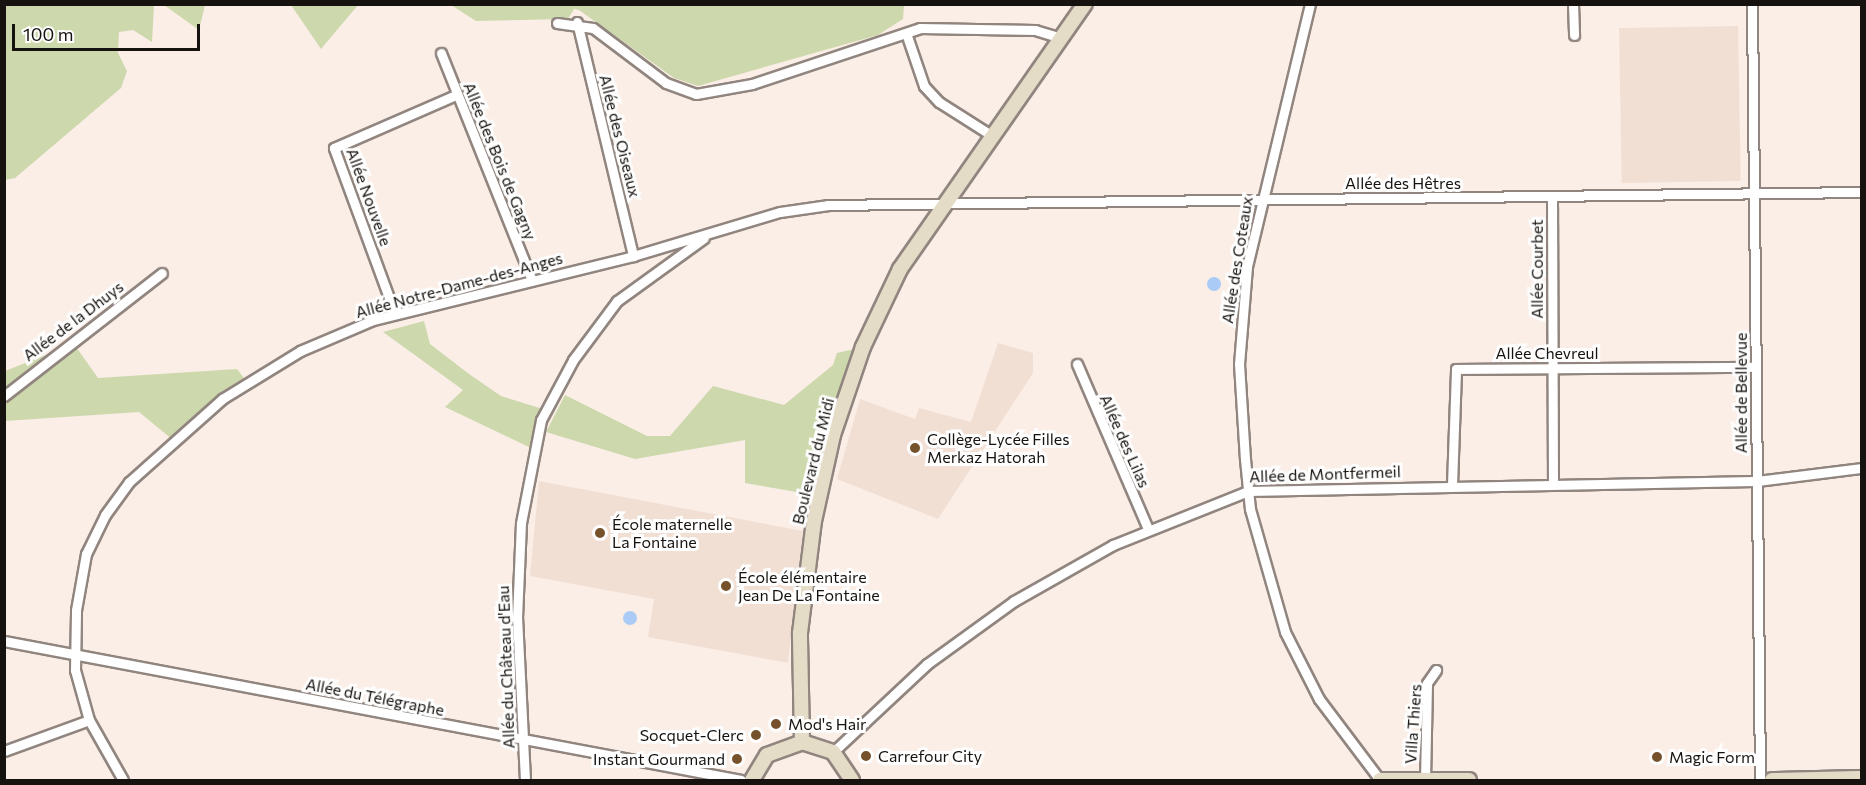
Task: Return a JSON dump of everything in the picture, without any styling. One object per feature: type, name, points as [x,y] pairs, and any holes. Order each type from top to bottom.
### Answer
[{"type":"street","name":"Allée des Coteaux","points":[[1310,4],[1262,196],[1240,320],[1248,491],[1275,608],[1296,657],[1331,716],[1380,780]]},
{"type":"street","points":[[1573,4],[1574,35]]},
{"type":"street","name":"Allée de Bellevue","points":[[1752,4],[1760,780]]},
{"type":"street","name":"Boulevard du Midi","points":[[802,742],[800,633],[814,521],[833,435],[867,338],[900,269],[1083,5]]},
{"type":"street","points":[[557,22],[577,22],[593,27],[666,83],[696,94],[753,84],[906,33],[972,27],[1035,30],[1061,38]]},
{"type":"street","name":"Allée des Oiseaux","points":[[577,22],[633,256]]},
{"type":"street","points":[[906,33],[924,86],[939,102],[991,135]]},
{"type":"street","name":"Allée des Bois de Gagny","points":[[441,53],[532,281]]},
{"type":"street","name":"Allée Nouvelle","points":[[395,314],[334,148],[456,95]]},
{"type":"street","name":"Allée des Hêtres","points":[[945,202],[1262,196],[1552,197],[1862,192]]},
{"type":"street","name":"Allée Courbet","points":[[1552,197],[1553,484]]},
{"type":"street","name":"Allée Notre-Dame-des-Anges","points":[[123,780],[89,720],[75,653],[86,554],[129,482],[247,382],[300,351],[395,314],[633,256],[713,232],[828,205],[945,202]]},
{"type":"street","name":"Allée du Château d'Eau","points":[[525,780],[517,618],[521,523],[541,420],[573,360],[617,301],[713,232]]},
{"type":"street","name":"Allée de la Dhuys","points":[[4,396],[162,273]]},
{"type":"street","name":"Allée des Lilas","points":[[1077,364],[1148,529]]},
{"type":"street","name":"Allée Chevreul","points":[[1452,485],[1454,371],[1756,367]]},
{"type":"street","name":"Allée de Montfermeil","points":[[833,752],[955,641],[1049,579],[1148,529],[1248,491],[1452,485],[1757,481],[1862,468]]},
{"type":"street","name":"Allée du Télégraphe","points":[[4,641],[741,780]]},
{"type":"street","name":"Villa Thiers","points":[[1425,780],[1427,683],[1436,670]]},
{"type":"street","points":[[4,751],[89,720]]},
{"type":"street","points":[[752,780],[767,755],[802,742],[833,752],[852,780]]},
{"type":"street","points":[[1772,780],[1862,778]]},
{"type":"street","points":[[1380,780],[1469,780]]},
{"type":"shaded area","points":[[1738,26],[1741,181],[1622,183],[1619,28]]},
{"type":"shaded area","name":"Collège-Lycée Filles Merkaz Hatorah","points":[[998,343],[1033,353],[1033,373],[938,519],[837,479],[860,399],[915,419],[919,408],[971,422]]},
{"type":"shaded area","points":[[539,481],[803,531],[788,663],[648,637],[654,599],[530,576]]},
{"type":"green space","points":[[5,4],[154,5],[152,42],[133,30],[119,32],[118,53],[127,71],[121,88],[15,178],[5,180]]},
{"type":"green space","points":[[164,5],[205,5],[199,30]]},
{"type":"green space","points":[[291,5],[358,5],[321,49]]},
{"type":"green space","points":[[451,5],[904,5],[903,19],[878,35],[698,86],[674,78],[579,10],[574,9],[568,19],[476,21]]},
{"type":"green space","points":[[424,321],[430,344],[469,374],[501,396],[546,410],[533,449],[445,407],[463,390],[383,332]]},
{"type":"green space","points":[[74,344],[98,378],[237,369],[247,382],[173,440],[139,412],[5,421],[5,371]]},
{"type":"green space","points":[[863,347],[833,435],[823,428],[808,494],[745,483],[745,440],[635,459],[546,432],[565,395],[647,436],[670,436],[713,386],[784,405],[833,365],[837,353]]},
{"type":"water","points":[[1211,277],[1217,277],[1221,284],[1217,291],[1211,291],[1207,287],[1207,281]]},
{"type":"water","points":[[630,611],[635,613],[637,618],[635,623],[630,625],[625,623],[623,618],[625,613]]},
{"type":"place","name":"Collège-Lycée Filles Merkaz Hatorah","points":[[915,448]]},
{"type":"place","name":"École maternelle La Fontaine","points":[[600,533]]},
{"type":"place","name":"École élémentaire Jean De La Fontaine","points":[[726,586]]},
{"type":"place","name":"Mod's Hair","points":[[776,724]]},
{"type":"place","name":"Socquet-Clerc","points":[[756,735]]},
{"type":"place","name":"Carrefour City","points":[[866,756]]},
{"type":"place","name":"Magic Form","points":[[1657,757]]},
{"type":"place","name":"Instant Gourmand","points":[[737,759]]}]
